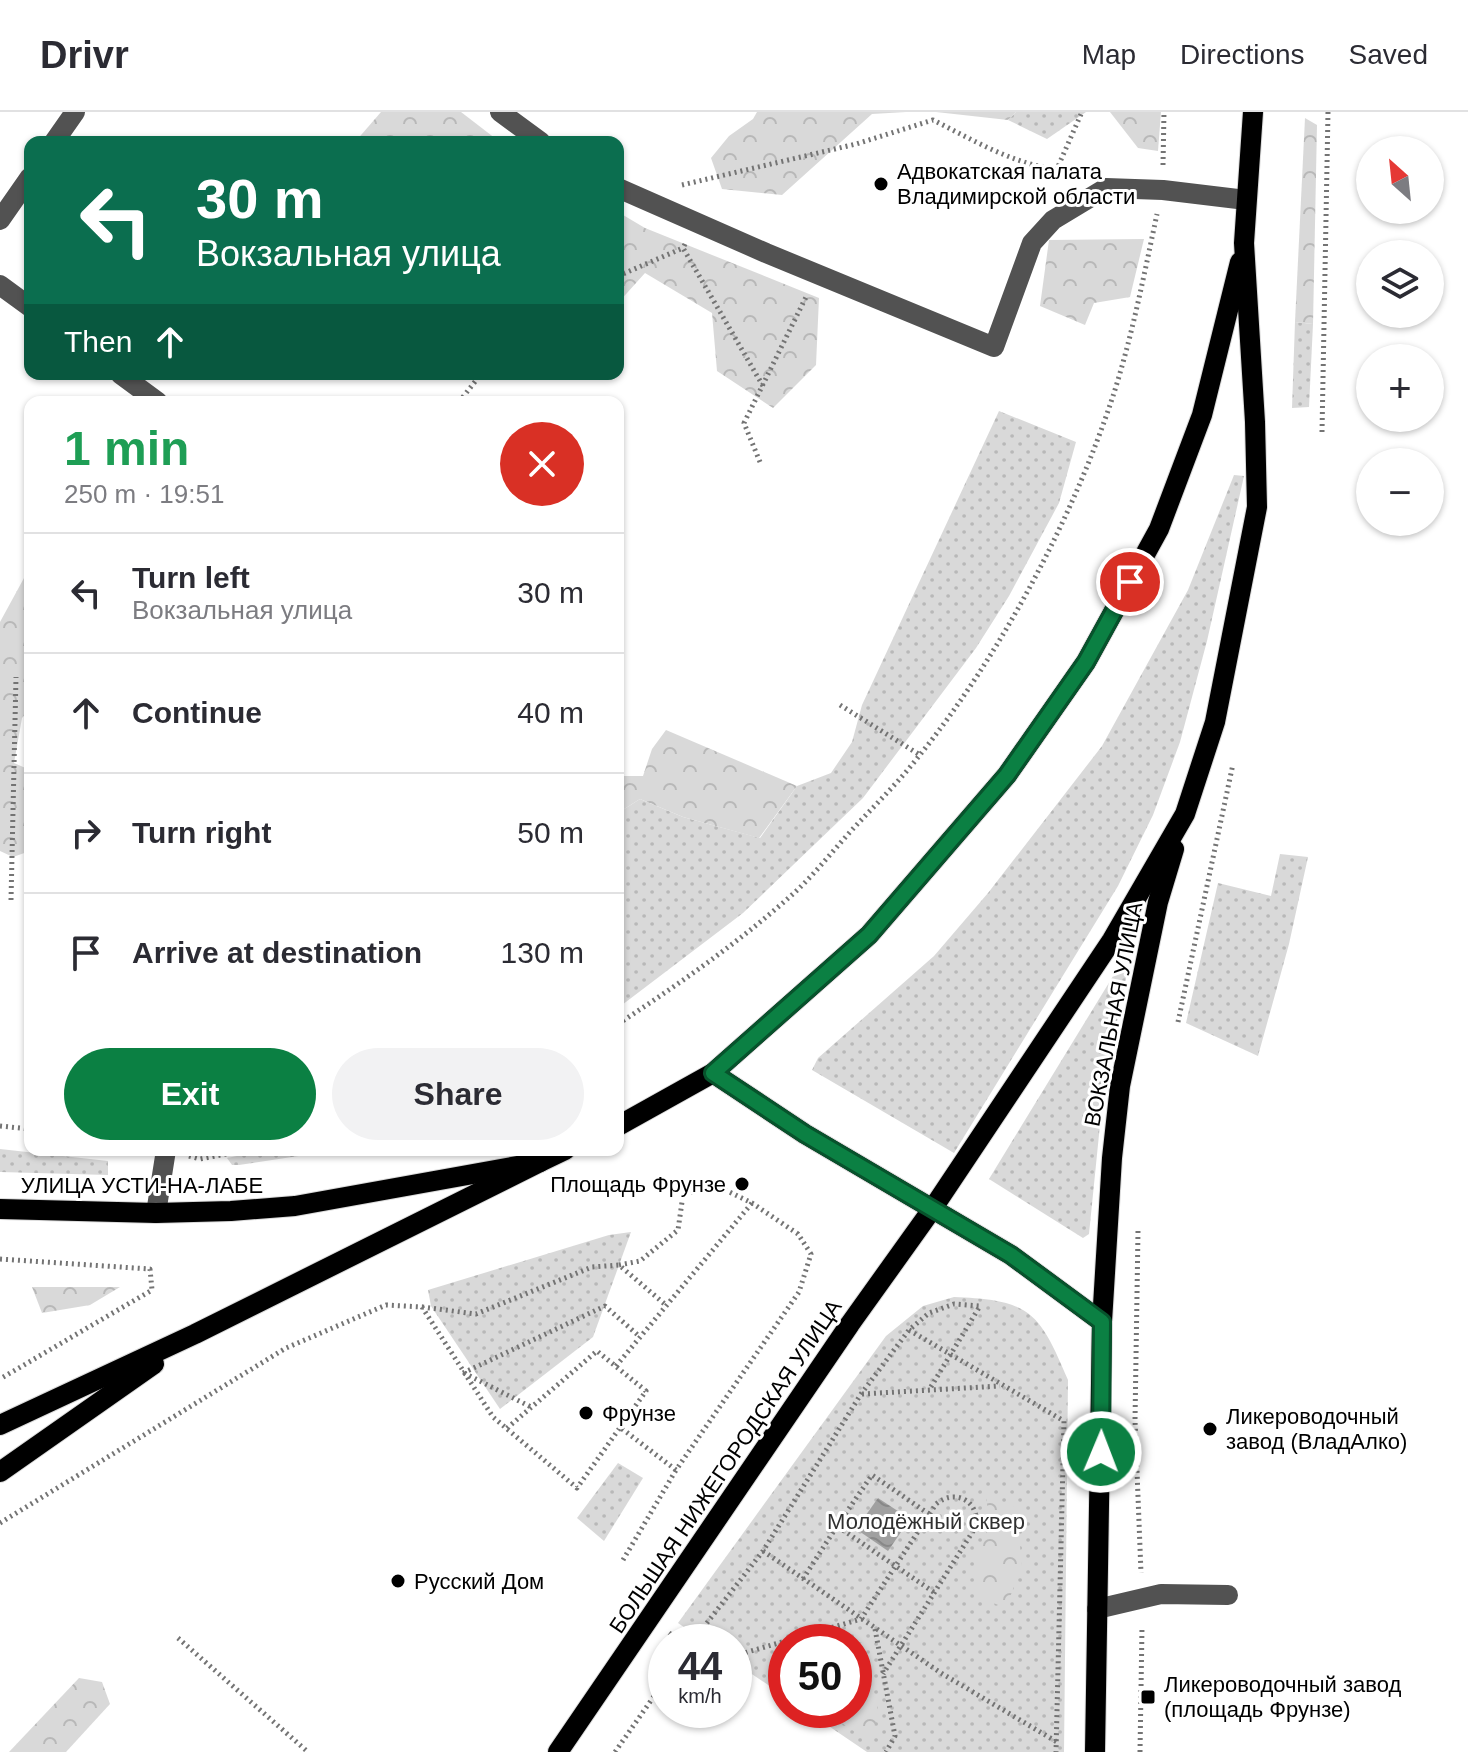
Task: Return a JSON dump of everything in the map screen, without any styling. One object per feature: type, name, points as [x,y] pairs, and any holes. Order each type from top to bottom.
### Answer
[{"type":"main road","name":"БОЛЬШАЯ НИЖЕГОРОДСКАЯ УЛИЦА","points":[[558,1752],[850,1324],[933,1208],[1112,940],[1185,814],[1215,722],[1257,507],[1244,243],[1253,112]]},
{"type":"main road","name":"БОЛЬШАЯ НИЖЕГОРОДСКАЯ УЛИЦА","points":[[713,1073],[869,935],[1007,775],[1086,662],[1159,529],[1202,415],[1244,243]]},
{"type":"main road","name":"ВОКЗАЛЬНАЯ УЛИЦА","points":[[1095,1752],[1102,1322],[1108,1208],[1120,1086],[1158,902],[1185,814]]},
{"type":"main road","points":[[624,1123],[713,1073],[805,1134],[1011,1255],[1102,1322]]},
{"type":"main road","name":"УЛИЦА УСТИ-НА-ЛАБЕ","points":[[0,1209],[156,1213],[295,1206],[540,1162],[552,1156]]},
{"type":"main road","points":[[0,1425],[195,1334],[540,1162]]},
{"type":"main road","points":[[0,1472],[195,1334]]},
{"type":"lane","points":[[58,136],[75,112]]},
{"type":"lane","points":[[500,112],[533,136]]},
{"type":"lane","points":[[0,220],[24,186]]},
{"type":"lane","points":[[624,191],[994,347],[1032,243],[1053,220],[1106,188],[1163,190],[1246,200]]},
{"type":"lane","points":[[0,285],[24,303]]},
{"type":"lane","points":[[128,380],[150,396]]},
{"type":"lane","points":[[156,1213],[175,1156]]},
{"type":"lane","points":[[1097,1609],[1161,1594],[1228,1595]]},
{"type":"path","points":[[679,185],[856,144],[933,120],[1016,162],[1056,171],[1082,112]]},
{"type":"path","points":[[624,1020],[686,980],[794,893],[920,755],[996,642],[1068,511],[1113,397],[1163,190],[1164,112]]},
{"type":"path","points":[[1322,432],[1328,112]]},
{"type":"path","points":[[624,273],[683,248],[695,222]]},
{"type":"path","points":[[683,248],[763,386]]},
{"type":"path","points":[[760,462],[744,423],[817,274]]},
{"type":"path","points":[[464,396],[476,380]]},
{"type":"path","points":[[11,900],[16,677]]},
{"type":"path","points":[[840,705],[920,755]]},
{"type":"path","points":[[0,1126],[24,1128]]},
{"type":"path","points":[[190,1156],[200,1159],[216,1156]]},
{"type":"path","points":[[0,1523],[286,1348],[386,1305],[476,1314],[592,1267],[640,1261],[678,1230],[683,1195],[715,1185],[752,1203],[798,1234],[811,1254],[799,1292],[676,1470],[623,1560]]},
{"type":"path","points":[[616,1366],[752,1203]]},
{"type":"path","points":[[1138,1220],[1135,1420],[1142,1599],[1140,1752]]},
{"type":"path","points":[[0,1259],[150,1269],[152,1290],[0,1379]]},
{"type":"path","points":[[619,1265],[667,1306]]},
{"type":"path","points":[[706,1624],[763,1551],[861,1394],[909,1330],[929,1313],[954,1304],[980,1306],[929,1390]]},
{"type":"path","points":[[463,1373],[605,1306],[640,1337]]},
{"type":"path","points":[[422,1307],[493,1417],[506,1429],[577,1488],[646,1391],[597,1351],[506,1429]]},
{"type":"path","points":[[909,1330],[1064,1421],[1056,1752]]},
{"type":"path","points":[[463,1373],[531,1407]]},
{"type":"path","points":[[861,1394],[1003,1386]]},
{"type":"path","points":[[621,1428],[676,1470]]},
{"type":"path","points":[[803,1579],[872,1475],[929,1514]]},
{"type":"path","points":[[752,1651],[861,1619],[942,1499],[955,1496],[969,1501],[976,1514],[975,1528],[883,1674]]},
{"type":"path","points":[[837,1526],[935,1593]]},
{"type":"path","points":[[763,1551],[941,1673],[1057,1742]]},
{"type":"path","points":[[875,1628],[895,1736],[886,1752]]},
{"type":"path","points":[[178,1638],[308,1752]]},
{"type":"path","points":[[615,1752],[648,1705]]},
{"type":"green space","points":[[381,112],[461,112],[492,136],[360,136]]},
{"type":"green space","points":[[757,112],[906,112],[872,114],[782,195],[722,189],[711,158],[729,136],[753,119]]},
{"type":"green space","points":[[936,112],[1016,112],[1008,120]]},
{"type":"green space","points":[[1016,112],[1086,112],[1047,139],[1008,120]]},
{"type":"green space","points":[[1110,112],[1161,112],[1158,151],[1138,148]]},
{"type":"green space","points":[[1305,118],[1317,125],[1313,324],[1295,322]]},
{"type":"green space","points":[[624,216],[645,228],[819,298],[816,365],[773,408],[717,371],[712,313],[645,273],[624,296]]},
{"type":"green space","points":[[1144,239],[1130,297],[1094,303],[1085,325],[1040,306],[1049,240]]},
{"type":"green space","points":[[1295,322],[1313,324],[1309,407],[1292,408]]},
{"type":"green space","points":[[999,411],[1076,442],[1059,503],[1009,596],[976,648],[863,798],[743,913],[624,1003],[624,809],[640,799],[683,817],[760,838],[797,786],[831,773],[852,742],[862,705]]},
{"type":"green space","points":[[1234,475],[1244,476],[1207,641],[1180,742],[1153,815],[1118,886],[954,1153],[812,1070],[818,1058],[934,956],[988,893],[1102,746],[1188,590]]},
{"type":"green space","points":[[24,578],[24,716],[14,763],[24,767],[24,853],[13,857],[0,851],[0,622]]},
{"type":"green space","points":[[666,730],[797,786],[759,838],[683,817],[640,799],[624,809],[624,776],[643,776],[652,749]]},
{"type":"green space","points":[[1280,854],[1308,857],[1289,944],[1258,1056],[1186,1023],[1218,883],[1271,896]]},
{"type":"green space","points":[[1118,968],[1127,973],[1104,1085],[1089,1234],[1083,1238],[989,1179]]},
{"type":"green space","points":[[0,1149],[24,1152],[24,1156],[108,1161],[108,1175],[0,1172]]},
{"type":"green space","points":[[298,1156],[239,1165],[232,1165],[227,1158]]},
{"type":"green space","points":[[631,1232],[593,1337],[500,1409],[431,1306],[428,1290],[609,1235]]},
{"type":"green space","points":[[32,1287],[120,1287],[90,1305],[42,1313]]},
{"type":"green space","name":"Молодёжный сквер","points":[[954,1297],[1016,1306],[1029,1314],[1049,1338],[1068,1380],[1064,1752],[867,1752],[832,1728],[872,1728],[872,1624],[768,1624],[768,1685],[752,1674],[752,1624],[678,1623],[886,1336],[923,1306]]},
{"type":"green space","points":[[618,1463],[643,1478],[604,1541],[577,1518]]},
{"type":"green space","points":[[986,1496],[1016,1507],[1022,1565],[1006,1608],[978,1597],[976,1590],[978,1552],[990,1526]]},
{"type":"green space","points":[[79,1678],[102,1682],[110,1704],[66,1752],[9,1752]]},
{"type":"green space","points":[[872,1687],[879,1714],[869,1741],[849,1728],[872,1728]]},
{"type":"water","points":[[878,1498],[910,1519],[888,1551],[856,1529]]},
{"type":"place","name":"Адвокатская палата Владимирской области","points":[[881,184]]},
{"type":"place","name":"Площадь Фрунзе","points":[[742,1184]]},
{"type":"place","name":"Фрунзе","points":[[586,1413]]},
{"type":"place","name":"Ликероводочный завод (ВладАлко)","points":[[1210,1429]]},
{"type":"place","name":"Русский Дом","points":[[398,1581]]},
{"type":"place","name":"Ликероводочный завод (площадь Фрунзе)","points":[[1148,1697]]},
{"type":"route","points":[[1101,1452],[1102,1322],[1011,1255],[805,1134],[713,1073],[869,935],[1007,775],[1086,662],[1130,582]]}]
